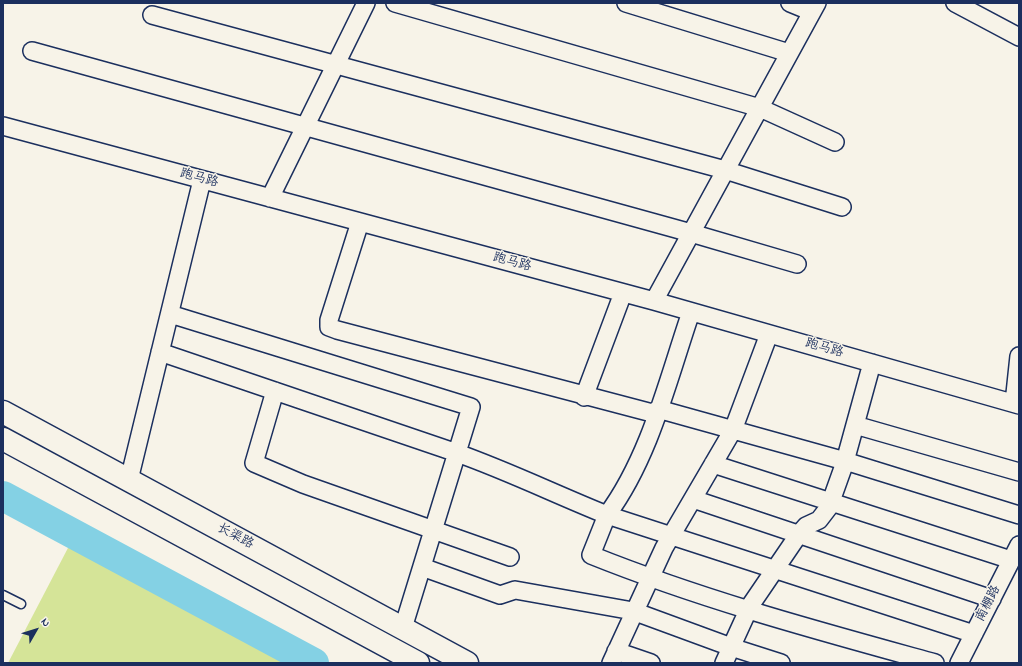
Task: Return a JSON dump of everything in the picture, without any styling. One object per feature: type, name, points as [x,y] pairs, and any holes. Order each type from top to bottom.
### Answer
[{"type":"main road","name":"长渠路","points":[[3,412],[467,663]]},
{"type":"main road","name":"长渠路","points":[[3,439],[418,663]]},
{"type":"street","points":[[270,198],[366,3]]},
{"type":"street","points":[[395,3],[760,108],[835,142]]},
{"type":"street","points":[[626,3],[790,54]]},
{"type":"street","points":[[654,301],[815,8],[790,3]]},
{"type":"street","points":[[955,3],[1019,36]]},
{"type":"street","points":[[152,15],[726,170],[842,207]]},
{"type":"street","points":[[32,50],[305,125],[797,264]]},
{"type":"street","name":"跑马路","points":[[3,126],[654,301],[1017,404]]},
{"type":"street","points":[[129,480],[202,180]]},
{"type":"street","points":[[360,222],[329,320],[330,327],[584,397],[657,411],[733,430],[845,461],[1019,515]]},
{"type":"street","points":[[584,397],[623,293]]},
{"type":"street","points":[[691,312],[657,411],[633,474],[621,496],[607,515],[591,556],[649,579],[748,611],[935,663]]},
{"type":"street","points":[[170,314],[471,407],[403,628]]},
{"type":"street","points":[[651,663],[613,657],[633,611],[670,537],[733,430],[769,334]]},
{"type":"street","points":[[160,352],[457,453],[492,466],[547,491],[607,515],[670,537],[974,634]]},
{"type":"street","points":[[1017,404],[1019,356]]},
{"type":"street","points":[[724,663],[748,611],[775,570],[799,534],[806,526],[819,520],[831,502],[845,461],[872,363]]},
{"type":"street","points":[[275,391],[254,463],[303,484],[510,556]]},
{"type":"street","points":[[855,425],[1019,472]]},
{"type":"street","points":[[713,464],[1011,560]]},
{"type":"street","points":[[693,499],[992,599]]},
{"type":"street","name":"南棚路","points":[[959,663],[1019,545]]},
{"type":"street","points":[[422,567],[500,595],[515,590],[633,611],[731,647],[781,663]]},
{"type":"lane","points":[[3,595],[21,604]]},
{"type":"green space","points":[[69,546],[286,663],[8,663]]},
{"type":"waterway","points":[[3,496],[314,663]]}]
